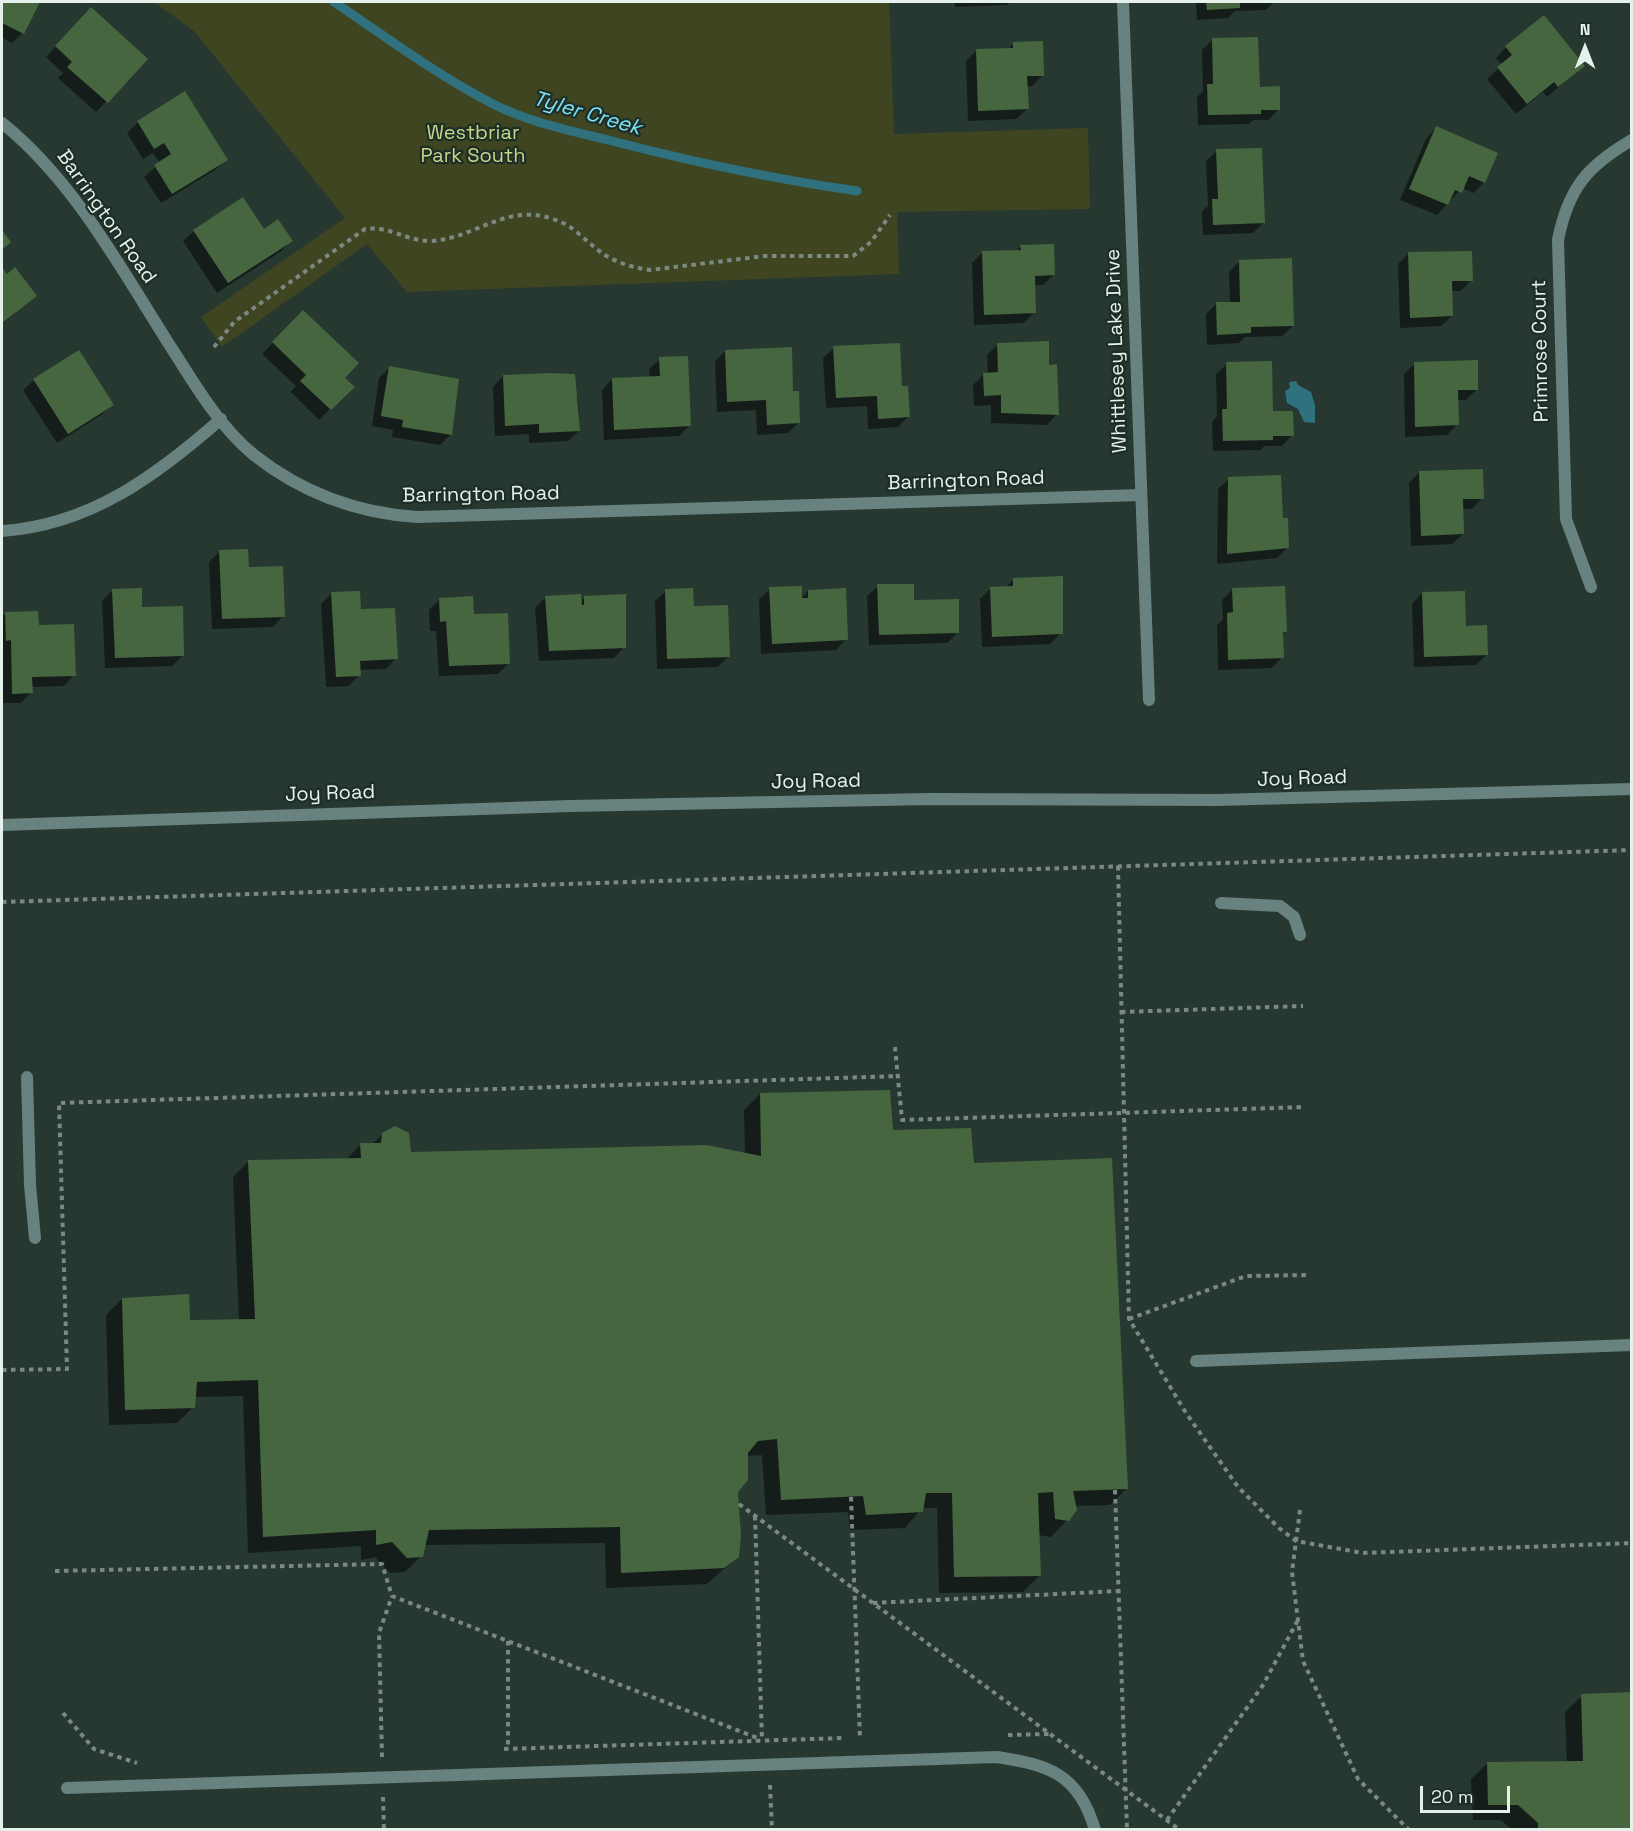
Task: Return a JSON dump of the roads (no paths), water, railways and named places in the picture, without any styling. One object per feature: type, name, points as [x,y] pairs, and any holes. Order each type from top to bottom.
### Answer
[{"type":"street","name":"Whittlesey Lake Drive","points":[[1123,2],[1149,699]]},
{"type":"street","name":"Barrington Road","points":[[2,123],[43,160],[77,203],[220,419],[253,454],[305,489],[353,508],[383,515],[417,517],[1141,495]]},
{"type":"street","name":"Primrose Court","points":[[1591,587],[1566,519],[1558,240],[1563,214],[1579,183],[1604,156],[1632,140]]},
{"type":"street","points":[[2,531],[35,528],[66,520],[117,498],[182,453],[220,419]]},
{"type":"street","name":"Joy Road","points":[[2,825],[708,803],[930,799],[1217,800],[1632,789]]},
{"type":"street","points":[[1221,903],[1280,906],[1294,917],[1300,935]]},
{"type":"street","points":[[27,1077],[30,1185],[35,1238]]},
{"type":"street","points":[[1196,1361],[1632,1346]]},
{"type":"street","points":[[67,1788],[997,1757],[1038,1763],[1068,1780],[1090,1811],[1095,1830]]},
{"type":"water","points":[[1296,381],[1298,385],[1311,392],[1315,405],[1315,423],[1304,422],[1298,409],[1287,403],[1285,391],[1290,388],[1289,382]]},
{"type":"waterway","name":"Tyler Creek","points":[[334,2],[453,82],[523,117],[703,163],[857,191]]},
{"type":"park label","name":"Westbriar Park South","points":[[473,146]]}]
